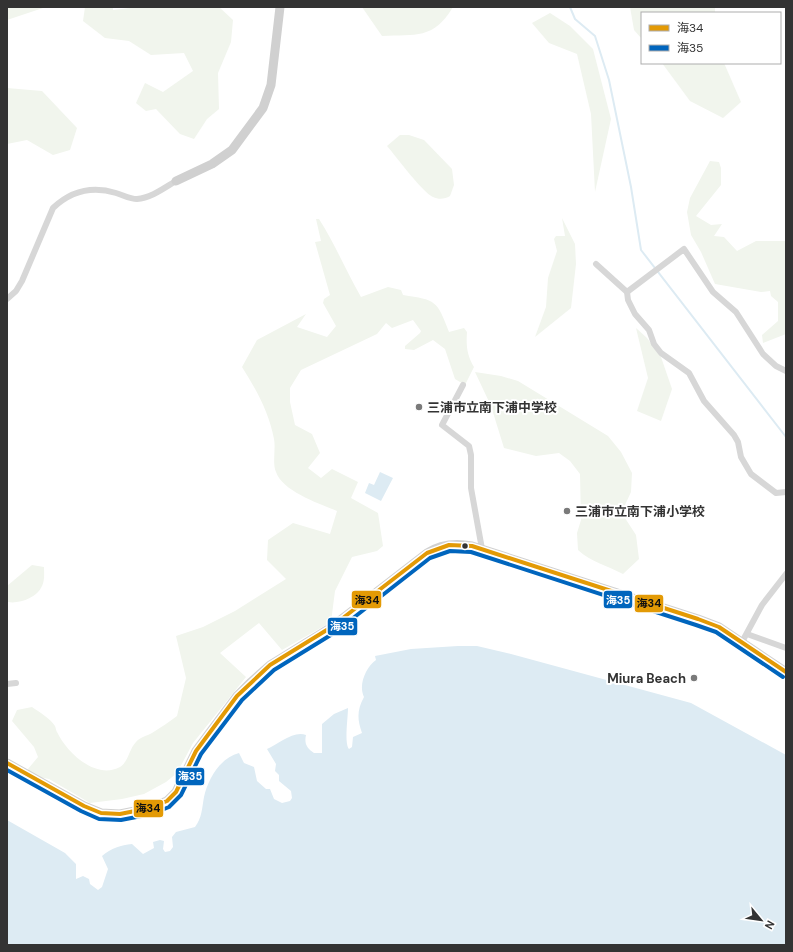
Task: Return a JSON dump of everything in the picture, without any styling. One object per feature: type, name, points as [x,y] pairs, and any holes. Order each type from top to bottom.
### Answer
[{"type":"main road","points":[[176,181],[212,164],[232,150],[263,108],[271,85],[280,7]]},
{"type":"main road","points":[[7,763],[88,808],[101,813],[120,814],[158,806],[167,801],[176,792],[196,750],[237,696],[270,665],[330,628],[431,550],[461,544],[482,549],[719,627],[744,638],[786,672]]},
{"type":"street","points":[[7,299],[16,291],[54,208],[63,199],[90,189],[109,191],[133,199],[138,199],[161,190],[176,181]]},
{"type":"street","points":[[627,292],[684,249],[713,292],[736,312],[764,354],[776,366],[786,371]]},
{"type":"street","points":[[596,264],[627,292],[628,300],[636,314],[649,330],[657,348],[672,362],[690,373],[704,401],[734,435],[738,442],[741,457],[751,474],[776,493],[786,492]]},
{"type":"street","points":[[463,384],[442,425],[469,446],[471,455],[470,488],[482,549]]},
{"type":"street","points":[[786,574],[762,605],[744,638],[786,648]]},
{"type":"street","points":[[7,684],[16,682]]},
{"type":"shaded area","points":[[7,7],[46,7],[7,20]]},
{"type":"shaded area","points":[[85,7],[113,7],[113,10],[138,7],[219,7],[233,20],[231,42],[218,73],[219,109],[207,119],[194,139],[180,134],[156,109],[146,111],[136,103],[145,83],[163,92],[193,71],[184,53],[151,55],[129,41],[105,38],[83,21]]},
{"type":"shaded area","points":[[362,7],[453,7],[446,18],[431,30],[414,35],[382,36]]},
{"type":"shaded area","points":[[630,7],[715,7],[715,12],[641,12],[641,38],[634,30]]},
{"type":"shaded area","points":[[550,13],[570,26],[593,49],[611,119],[595,192],[591,114],[577,54],[549,43],[532,23]]},
{"type":"shaded area","points":[[663,64],[724,64],[741,102],[723,118],[690,101]]},
{"type":"shaded area","points":[[7,88],[42,91],[77,128],[70,150],[53,155],[27,140],[7,144]]},
{"type":"shaded area","points":[[400,135],[409,135],[424,140],[452,169],[454,185],[450,196],[442,199],[433,197],[423,189],[409,173],[387,146]]},
{"type":"shaded area","points":[[710,161],[719,162],[721,168],[721,185],[696,216],[711,225],[722,224],[714,236],[724,237],[737,251],[756,241],[786,241],[786,334],[763,343],[762,335],[778,321],[778,302],[771,296],[770,291],[761,292],[715,284],[701,252],[691,235],[687,212],[690,198]]},
{"type":"shaded area","points":[[562,218],[575,244],[576,264],[571,308],[535,337],[546,307],[548,278],[557,251],[554,239],[556,236],[565,236]]},
{"type":"shaded area","points":[[316,219],[319,219],[325,228],[361,297],[388,287],[401,290],[403,295],[422,298],[434,303],[441,313],[449,332],[464,328],[467,332],[468,350],[474,367],[465,385],[455,379],[445,349],[433,340],[414,350],[405,349],[405,346],[421,331],[413,320],[392,328],[386,323],[377,334],[301,370],[290,388],[290,402],[295,425],[312,434],[320,453],[308,468],[321,478],[332,469],[358,482],[351,498],[378,513],[383,546],[377,551],[352,557],[335,591],[331,622],[282,650],[259,623],[220,653],[246,677],[193,743],[177,773],[166,782],[144,794],[122,799],[90,803],[49,779],[29,775],[28,769],[38,757],[34,747],[12,721],[17,710],[32,707],[48,718],[55,726],[62,740],[75,756],[92,767],[101,770],[111,770],[120,767],[125,762],[138,740],[152,733],[177,716],[186,678],[176,636],[203,627],[235,611],[286,579],[267,560],[268,540],[293,523],[330,534],[337,511],[312,501],[293,491],[280,479],[276,472],[274,464],[274,439],[269,419],[257,392],[242,367],[257,340],[306,314],[297,327],[327,337],[336,326],[323,303],[324,299],[330,295],[315,242],[321,241]]},
{"type":"shaded area","points":[[636,328],[647,338],[661,357],[672,389],[661,421],[637,411],[648,378]]},
{"type":"shaded area","points":[[475,372],[501,376],[518,381],[608,436],[621,452],[632,473],[631,492],[625,505],[625,518],[636,535],[639,559],[623,574],[594,561],[578,550],[577,533],[581,520],[580,474],[570,461],[559,453],[536,456],[504,448],[491,406]]},
{"type":"shaded area","points":[[380,472],[393,478],[381,501],[365,493],[369,483],[374,485]]},
{"type":"shaded area","points":[[32,565],[44,567],[44,581],[40,590],[32,597],[22,601],[8,602],[7,586]]},
{"type":"shaded area","points":[[477,646],[511,654],[691,703],[786,755],[786,945],[7,945],[7,820],[65,853],[76,864],[76,879],[83,876],[89,879],[90,884],[98,890],[102,887],[108,869],[102,856],[109,851],[120,846],[132,844],[143,854],[154,848],[153,842],[160,840],[164,841],[163,849],[165,852],[170,851],[173,847],[172,837],[176,832],[195,827],[200,816],[208,783],[221,764],[232,756],[239,753],[244,763],[254,767],[257,781],[266,789],[270,789],[274,799],[282,803],[290,801],[292,798],[291,791],[279,781],[279,775],[275,771],[276,764],[267,749],[286,738],[296,734],[301,734],[306,735],[305,738],[307,746],[314,753],[322,753],[322,724],[334,714],[348,708],[347,741],[349,749],[352,747],[353,737],[362,733],[358,715],[364,697],[362,687],[366,672],[376,660],[375,656],[411,649]]},
{"type":"waterway","points":[[570,7],[575,19],[595,36],[609,80],[631,187],[641,250],[786,437]]},
{"type":"transit line","name":"海34","points":[[7,763],[84,806],[101,813],[120,814],[150,808],[167,801],[176,792],[196,751],[237,696],[270,665],[330,628],[427,553],[449,545],[472,546],[698,619],[719,627],[786,672]]},
{"type":"transit line","name":"海35","points":[[7,770],[81,811],[99,819],[121,820],[152,814],[169,807],[181,795],[201,754],[242,700],[274,670],[334,633],[430,558],[450,551],[471,552],[716,632],[783,677]]},
{"type":"place","name":"三浦市立南下浦中学校","points":[[419,407]]},
{"type":"place","name":"三浦市立南下浦小学校","points":[[567,511]]},
{"type":"place","name":"Miura Beach","points":[[694,678]]}]
